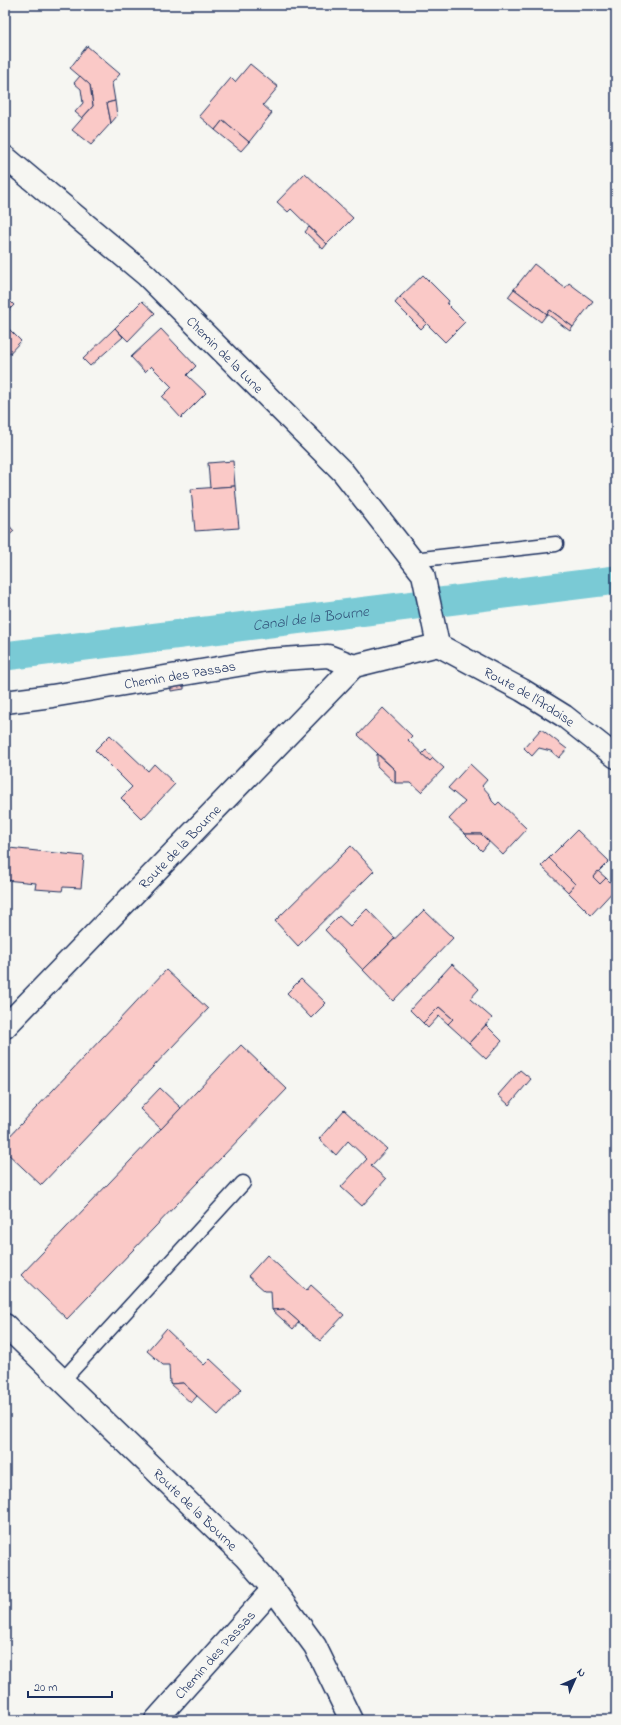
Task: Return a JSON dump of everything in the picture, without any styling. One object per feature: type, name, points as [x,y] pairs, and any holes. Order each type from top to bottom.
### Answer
[{"type":"street","name":"Chemin de la Lune","points":[[5,157],[156,285],[343,472],[418,567]]},
{"type":"street","points":[[354,666],[438,645],[418,567]]},
{"type":"street","name":"Route de l'Ardoise","points":[[438,645],[522,690],[564,716],[616,757]]},
{"type":"street","name":"Chemin des Passas","points":[[5,702],[52,696],[267,660],[328,656],[354,666]]},
{"type":"street","name":"Route de la Bourne","points":[[5,1027],[354,666]]},
{"type":"street","name":"Route de la Bourne","points":[[5,1325],[245,1557],[273,1589],[315,1646],[351,1720]]},
{"type":"street","name":"Chemin des Passas","points":[[156,1720],[273,1589]]},
{"type":"lane","points":[[418,567],[556,544]]},
{"type":"lane","points":[[62,1381],[243,1183]]},
{"type":"building","points":[[87,46],[120,74],[112,83],[115,101],[107,103],[111,123],[91,145],[72,130],[93,106],[90,85],[70,68]]},
{"type":"building","points":[[250,64],[278,87],[263,105],[272,113],[249,142],[223,120],[215,130],[199,116],[231,78],[235,82]]},
{"type":"building","points":[[80,76],[90,85],[93,106],[82,118],[75,112],[83,103],[81,89],[74,83]]},
{"type":"building","points":[[115,101],[117,116],[111,123],[107,103]]},
{"type":"building","points":[[223,120],[249,142],[241,151],[215,130]]},
{"type":"building","points":[[305,173],[353,218],[327,244],[291,209],[288,212],[277,202]]},
{"type":"building","points":[[309,227],[327,244],[323,249],[305,232]]},
{"type":"building","points":[[534,264],[565,288],[569,283],[593,301],[573,327],[550,310],[547,314],[514,289]]},
{"type":"building","points":[[423,275],[449,301],[447,304],[465,322],[445,342],[400,297]]},
{"type":"building","points":[[514,289],[547,314],[541,322],[508,297]]},
{"type":"building","points":[[6,297],[14,305],[5,314],[5,299]]},
{"type":"building","points":[[400,297],[427,323],[421,329],[395,303]]},
{"type":"building","points":[[142,301],[155,313],[128,341],[115,328]]},
{"type":"building","points":[[550,310],[573,327],[570,331],[547,314]]},
{"type":"building","points":[[5,325],[21,341],[5,358]]},
{"type":"building","points":[[115,328],[123,337],[90,366],[83,359]]},
{"type":"building","points":[[161,329],[196,366],[187,375],[206,393],[181,418],[162,397],[172,387],[151,366],[145,372],[131,357]]},
{"type":"building","points":[[233,461],[235,486],[210,488],[208,463]]},
{"type":"building","points":[[235,486],[239,528],[195,531],[191,489]]},
{"type":"building","points":[[5,521],[14,531],[5,539]]},
{"type":"building","points":[[184,680],[184,689],[171,691],[170,682]]},
{"type":"building","points":[[383,708],[412,736],[408,740],[430,761],[433,758],[444,768],[421,792],[411,783],[395,783],[395,770],[358,735]]},
{"type":"building","points":[[541,729],[567,749],[559,758],[551,751],[539,748],[532,756],[524,748]]},
{"type":"building","points":[[110,735],[148,771],[154,764],[175,784],[142,819],[121,798],[132,787],[95,750]]},
{"type":"building","points":[[426,750],[433,758],[430,761],[422,754]]},
{"type":"building","points":[[377,754],[395,770],[395,783],[377,766]]},
{"type":"building","points":[[470,764],[487,780],[482,786],[490,795],[492,801],[496,805],[499,802],[527,829],[503,855],[481,834],[465,834],[449,819],[465,802],[448,788]]},
{"type":"building","points":[[577,830],[609,861],[593,877],[600,884],[606,878],[616,888],[591,915],[568,892],[575,884],[549,858]]},
{"type":"building","points":[[465,834],[481,834],[489,842],[482,851]]},
{"type":"building","points":[[351,846],[374,871],[298,946],[275,921]]},
{"type":"building","points":[[9,848],[84,856],[81,888],[63,887],[62,891],[35,889],[36,883],[5,880]]},
{"type":"building","points":[[549,858],[575,884],[568,892],[541,866]]},
{"type":"building","points":[[598,871],[606,878],[600,884],[593,877]]},
{"type":"building","points":[[367,909],[395,938],[363,970],[325,930],[339,916],[350,926]]},
{"type":"building","points":[[424,910],[453,938],[393,1001],[363,970]]},
{"type":"building","points":[[452,964],[479,989],[470,999],[492,1018],[469,1043],[448,1024],[453,1019],[439,1007],[423,1023],[410,1010]]},
{"type":"building","points":[[166,970],[208,1009],[41,1185],[5,1151],[5,1141]]},
{"type":"building","points":[[301,979],[326,1003],[311,1018],[287,993]]},
{"type":"building","points":[[439,1007],[453,1019],[448,1024],[439,1016],[428,1028],[423,1023]]},
{"type":"building","points":[[486,1025],[502,1041],[486,1059],[469,1043]]},
{"type":"building","points":[[241,1045],[287,1089],[67,1319],[21,1275]]},
{"type":"building","points":[[520,1070],[531,1079],[509,1105],[498,1095]]},
{"type":"building","points":[[160,1088],[181,1108],[161,1129],[140,1109]]},
{"type":"building","points":[[344,1110],[387,1149],[371,1166],[386,1179],[362,1206],[341,1187],[367,1159],[348,1141],[336,1155],[319,1139]]},
{"type":"building","points":[[267,1255],[306,1291],[311,1285],[344,1315],[320,1341],[284,1309],[272,1310],[271,1291],[265,1291],[248,1276]]},
{"type":"building","points":[[284,1309],[299,1322],[293,1329],[272,1310]]},
{"type":"building","points":[[166,1329],[204,1365],[210,1359],[242,1389],[218,1415],[183,1383],[170,1384],[169,1365],[163,1365],[147,1351]]},
{"type":"building","points":[[183,1383],[197,1396],[191,1403],[170,1384]]},
{"type":"waterway","name":"Canal de la Bourne","points":[[5,656],[616,580]]}]
